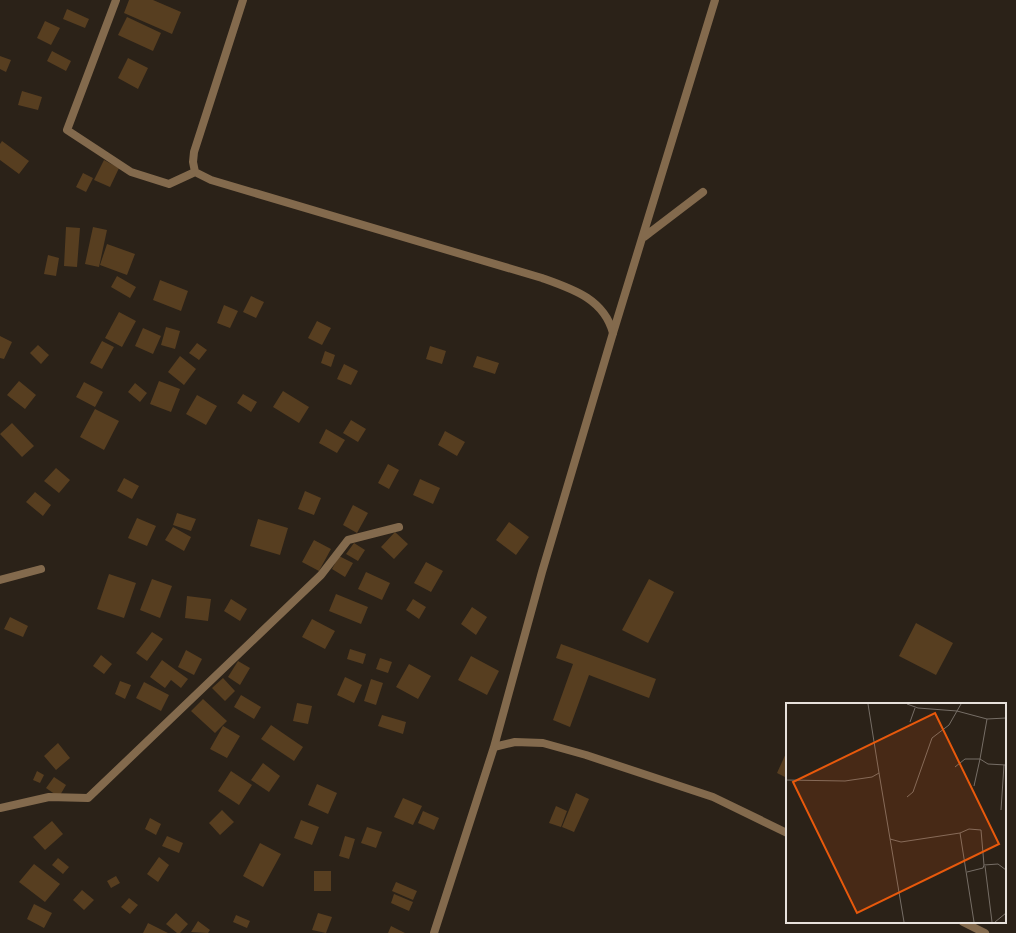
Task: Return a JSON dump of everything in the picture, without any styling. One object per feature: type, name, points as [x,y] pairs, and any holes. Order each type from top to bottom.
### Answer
[{"type":"street","points":[[116,0],[67,130],[131,172],[169,184],[195,172]]},
{"type":"street","points":[[195,172],[193,162],[194,152],[242,0]]},
{"type":"street","points":[[434,933],[494,747],[542,572],[613,333],[644,237],[715,0]]},
{"type":"street","points":[[195,172],[211,180],[562,284],[593,301],[603,310],[610,321],[613,333]]},
{"type":"street","points":[[644,237],[703,192]]},
{"type":"street","points":[[0,808],[49,797],[88,798],[322,575],[348,540],[399,527]]},
{"type":"street","points":[[0,580],[41,569]]},
{"type":"street","points":[[494,747],[515,742],[543,743],[586,755],[713,797],[786,833]]},
{"type":"street","points":[[965,923],[985,933]]},
{"type":"building","points":[[129,0],[153,0],[181,12],[172,34],[124,13]]},
{"type":"building","points":[[67,9],[89,19],[85,28],[63,19]]},
{"type":"building","points":[[127,17],[161,33],[153,51],[118,35]]},
{"type":"building","points":[[45,21],[60,28],[51,45],[37,38]]},
{"type":"building","points":[[52,51],[71,61],[66,71],[47,61]]},
{"type":"building","points":[[0,56],[11,60],[6,72],[0,69]]},
{"type":"building","points":[[128,58],[148,68],[138,89],[118,78]]},
{"type":"building","points":[[22,91],[42,97],[38,110],[18,105]]},
{"type":"building","points":[[2,141],[29,161],[19,174],[0,160],[0,144]]},
{"type":"building","points":[[104,160],[119,168],[110,187],[94,180]]},
{"type":"building","points":[[83,173],[93,178],[86,192],[76,187]]},
{"type":"building","points":[[66,227],[80,228],[77,267],[64,266]]},
{"type":"building","points":[[93,227],[107,230],[99,267],[85,264]]},
{"type":"building","points":[[107,244],[135,254],[127,275],[100,265]]},
{"type":"building","points":[[48,255],[59,258],[56,276],[44,274]]},
{"type":"building","points":[[117,276],[136,287],[130,298],[111,287]]},
{"type":"building","points":[[160,280],[188,291],[181,311],[153,300]]},
{"type":"building","points":[[251,296],[264,302],[256,318],[243,312]]},
{"type":"building","points":[[224,305],[238,311],[230,328],[217,323]]},
{"type":"building","points":[[119,312],[136,321],[122,347],[105,338]]},
{"type":"building","points":[[317,321],[331,328],[322,345],[308,338]]},
{"type":"building","points":[[166,327],[180,331],[175,349],[161,345]]},
{"type":"building","points":[[143,328],[161,336],[153,354],[135,346]]},
{"type":"building","points":[[0,336],[12,342],[4,359],[0,358]]},
{"type":"building","points":[[102,341],[114,347],[102,369],[90,363]]},
{"type":"building","points":[[197,343],[207,350],[199,360],[189,353]]},
{"type":"building","points":[[38,345],[49,355],[41,364],[30,353]]},
{"type":"building","points":[[430,346],[446,351],[442,364],[426,359]]},
{"type":"building","points":[[325,351],[335,355],[331,367],[321,363]]},
{"type":"building","points":[[180,356],[196,369],[184,385],[168,372]]},
{"type":"building","points":[[477,356],[499,363],[495,374],[473,367]]},
{"type":"building","points":[[344,364],[358,371],[351,385],[337,379]]},
{"type":"building","points":[[19,381],[36,395],[25,409],[7,395]]},
{"type":"building","points":[[159,381],[180,389],[171,412],[150,404]]},
{"type":"building","points":[[84,382],[103,392],[95,407],[76,397]]},
{"type":"building","points":[[135,383],[147,393],[140,402],[128,392]]},
{"type":"building","points":[[283,391],[309,407],[299,423],[273,407]]},
{"type":"building","points":[[243,394],[257,402],[251,412],[237,403]]},
{"type":"building","points":[[197,395],[217,406],[206,425],[186,414]]},
{"type":"building","points":[[95,409],[119,421],[104,450],[80,437]]},
{"type":"building","points":[[351,420],[366,429],[358,442],[343,433]]},
{"type":"building","points":[[12,423],[34,446],[22,457],[0,434]]},
{"type":"building","points":[[326,429],[345,440],[337,453],[319,443]]},
{"type":"building","points":[[445,431],[465,442],[457,456],[438,445]]},
{"type":"building","points":[[388,464],[399,470],[389,489],[378,483]]},
{"type":"building","points":[[56,468],[70,480],[59,493],[44,481]]},
{"type":"building","points":[[124,478],[139,486],[132,499],[117,491]]},
{"type":"building","points":[[420,479],[440,488],[433,504],[413,495]]},
{"type":"building","points":[[305,491],[321,498],[314,515],[298,509]]},
{"type":"building","points":[[35,492],[51,505],[43,516],[26,502]]},
{"type":"building","points":[[353,505],[368,513],[357,533],[343,525]]},
{"type":"building","points":[[177,513],[196,519],[191,531],[173,525]]},
{"type":"building","points":[[137,518],[156,526],[147,546],[128,538]]},
{"type":"building","points":[[258,519],[288,528],[280,555],[250,546]]},
{"type":"building","points":[[509,522],[529,537],[516,555],[496,540]]},
{"type":"building","points":[[173,527],[191,537],[184,551],[165,540]]},
{"type":"building","points":[[395,532],[408,544],[394,559],[381,547]]},
{"type":"building","points":[[314,540],[331,549],[319,571],[302,562]]},
{"type":"building","points":[[354,543],[365,550],[358,561],[346,554]]},
{"type":"building","points":[[339,556],[353,563],[345,577],[332,569]]},
{"type":"building","points":[[426,562],[443,571],[431,592],[414,583]]},
{"type":"building","points":[[366,572],[390,583],[382,600],[358,589]]},
{"type":"building","points":[[109,574],[136,583],[124,618],[97,609]]},
{"type":"building","points":[[152,579],[172,586],[160,618],[140,610]]},
{"type":"building","points":[[649,579],[674,592],[648,643],[622,630]]},
{"type":"building","points":[[336,594],[368,607],[361,624],[329,611]]},
{"type":"building","points":[[187,596],[211,599],[208,621],[185,618]]},
{"type":"building","points":[[231,599],[247,609],[240,621],[224,611]]},
{"type":"building","points":[[413,599],[426,607],[419,619],[406,610]]},
{"type":"building","points":[[472,607],[487,617],[476,635],[461,624]]},
{"type":"building","points":[[10,617],[28,626],[23,637],[4,629]]},
{"type":"building","points":[[312,619],[335,631],[325,649],[302,637]]},
{"type":"building","points":[[916,623],[953,643],[936,675],[899,656]]},
{"type":"building","points":[[152,632],[163,639],[147,661],[136,653]]},
{"type":"building","points":[[561,644],[656,679],[649,698],[589,675],[570,727],[553,720],[573,664],[556,658]]},
{"type":"building","points":[[350,649],[366,654],[363,664],[347,659]]},
{"type":"building","points":[[186,650],[202,659],[194,675],[178,667]]},
{"type":"building","points":[[101,655],[112,664],[104,674],[93,666]]},
{"type":"building","points":[[471,656],[499,671],[487,695],[458,680]]},
{"type":"building","points":[[380,658],[392,662],[388,673],[376,669]]},
{"type":"building","points":[[162,660],[188,679],[181,688],[171,680],[165,688],[150,677]]},
{"type":"building","points":[[238,661],[250,668],[240,685],[228,677]]},
{"type":"building","points":[[409,664],[431,676],[418,699],[396,687]]},
{"type":"building","points":[[345,677],[362,685],[354,703],[337,695]]},
{"type":"building","points":[[223,678],[235,691],[225,701],[212,688]]},
{"type":"building","points":[[371,679],[383,683],[376,705],[364,701]]},
{"type":"building","points":[[120,681],[131,685],[125,699],[115,694]]},
{"type":"building","points":[[144,682],[169,695],[161,711],[136,698]]},
{"type":"building","points":[[241,695],[261,707],[254,719],[234,707]]},
{"type":"building","points":[[203,699],[227,721],[215,733],[191,711]]},
{"type":"building","points":[[297,703],[312,706],[308,724],[293,721]]},
{"type":"building","points":[[382,715],[406,722],[403,734],[378,726]]},
{"type":"building","points":[[271,725],[303,747],[294,761],[261,739]]},
{"type":"building","points":[[223,726],[240,736],[227,758],[210,749]]},
{"type":"building","points":[[58,743],[70,758],[56,770],[44,756]]},
{"type":"building","points":[[786,753],[786,778],[777,773]]},
{"type":"building","points":[[263,763],[280,776],[269,792],[251,780]]},
{"type":"building","points":[[37,771],[44,775],[40,783],[33,780]]},
{"type":"building","points":[[231,771],[252,785],[239,805],[218,791]]},
{"type":"building","points":[[54,777],[66,785],[59,797],[46,788]]},
{"type":"building","points":[[317,784],[337,793],[328,814],[308,805]]},
{"type":"building","points":[[576,793],[589,799],[574,832],[562,827]]},
{"type":"building","points":[[403,798],[422,806],[413,825],[394,817]]},
{"type":"building","points":[[556,806],[567,811],[561,827],[549,823]]},
{"type":"building","points":[[222,810],[234,822],[220,835],[209,823]]},
{"type":"building","points":[[423,811],[439,818],[434,830],[418,823]]},
{"type":"building","points":[[150,818],[161,824],[156,835],[145,829]]},
{"type":"building","points":[[301,820],[319,827],[312,845],[294,838]]},
{"type":"building","points":[[52,821],[63,834],[45,850],[33,837]]},
{"type":"building","points":[[367,827],[382,832],[376,848],[361,843]]},
{"type":"building","points":[[167,836],[183,843],[179,853],[162,846]]},
{"type":"building","points":[[345,836],[355,839],[349,859],[339,856]]},
{"type":"building","points":[[260,843],[281,854],[263,887],[243,876]]},
{"type":"building","points":[[159,857],[169,865],[158,882],[147,874]]},
{"type":"building","points":[[58,858],[69,867],[63,874],[52,865]]},
{"type":"building","points":[[34,864],[60,884],[45,902],[19,882]]},
{"type":"building","points":[[314,871],[331,871],[331,891],[314,891]]},
{"type":"building","points":[[116,876],[120,883],[111,888],[107,881]]},
{"type":"building","points":[[396,882],[417,891],[413,900],[392,891]]},
{"type":"building","points":[[82,890],[94,900],[84,910],[73,900]]},
{"type":"building","points":[[394,894],[413,902],[409,911],[391,903]]},
{"type":"building","points":[[129,898],[138,905],[130,914],[121,907]]},
{"type":"building","points":[[34,904],[52,913],[44,928],[27,919]]},
{"type":"building","points":[[176,913],[188,924],[180,933],[177,933],[166,924]]},
{"type":"building","points":[[318,913],[332,917],[326,933],[312,930]]},
{"type":"building","points":[[236,915],[250,921],[247,928],[233,922]]},
{"type":"building","points":[[198,921],[210,930],[208,933],[191,932]]},
{"type":"building","points":[[148,923],[168,933],[143,933]]},
{"type":"building","points":[[391,926],[405,933],[388,933]]}]
